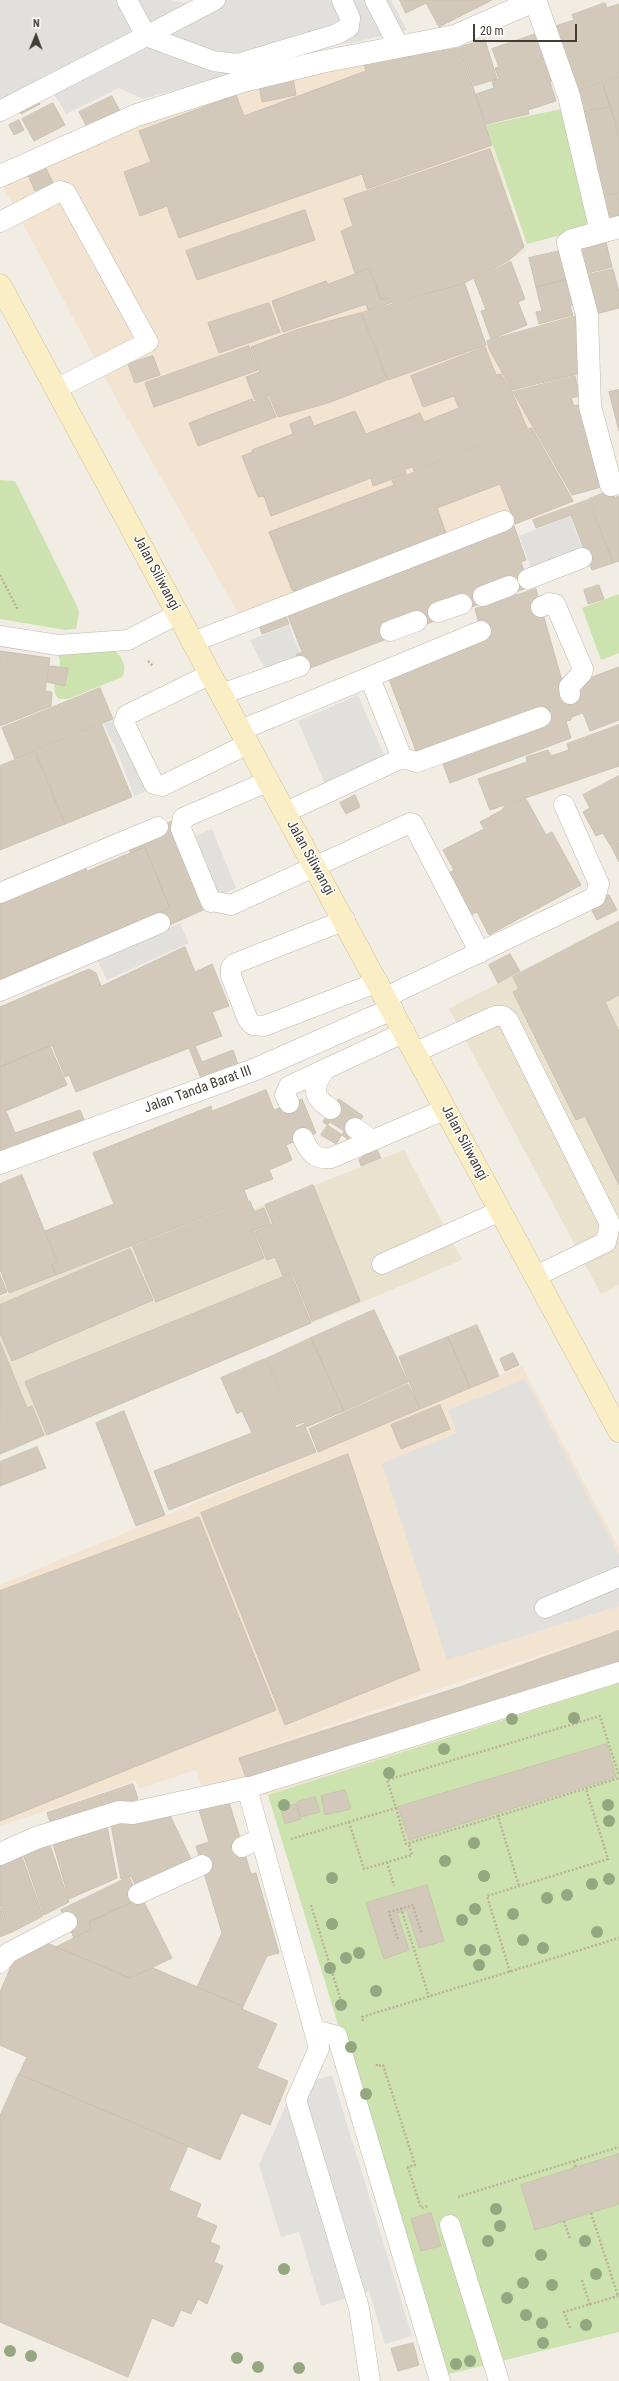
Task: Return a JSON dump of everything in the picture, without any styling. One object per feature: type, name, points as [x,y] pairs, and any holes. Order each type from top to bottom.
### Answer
[{"type":"main road","name":"Jalan Siliwangi","points":[[0,285],[416,1052],[619,1431]]},
{"type":"street","points":[[0,176],[137,115],[221,88],[321,62],[455,36],[535,0],[569,96],[572,114],[610,230],[572,240],[568,243],[587,315],[590,406],[611,485],[619,483]]},
{"type":"street","name":"Jalan Tanda Barat III","points":[[0,1163],[256,1068],[385,996]]},
{"type":"street","points":[[0,1854],[36,1838],[119,1812],[133,1812],[247,1788]]},
{"type":"lane","points":[[127,0],[146,36],[213,61],[237,64],[337,34],[349,28],[366,0]]},
{"type":"lane","points":[[0,111],[215,0]]},
{"type":"lane","points":[[342,0],[350,18],[349,28]]},
{"type":"lane","points":[[375,0],[399,47]]},
{"type":"lane","points":[[0,222],[60,191],[66,193],[148,342],[56,389]]},
{"type":"lane","points":[[193,642],[504,520]]},
{"type":"lane","points":[[528,579],[582,558]]},
{"type":"lane","points":[[483,596],[509,586]]},
{"type":"lane","points":[[541,607],[549,603],[555,604],[583,669],[582,673],[569,687],[570,694]]},
{"type":"lane","points":[[438,612],[462,604]]},
{"type":"lane","points":[[8,637],[58,645],[128,640],[178,614]]},
{"type":"lane","points":[[390,631],[417,620]]},
{"type":"lane","points":[[211,674],[127,715],[125,718],[124,722],[154,784],[162,786],[245,737],[370,678],[481,631]]},
{"type":"lane","points":[[222,694],[300,666]]},
{"type":"lane","points":[[370,678],[402,758]]},
{"type":"lane","points":[[286,812],[402,758],[417,762],[541,717]]},
{"type":"lane","points":[[269,781],[183,818],[181,829],[211,902],[231,905],[407,823],[413,824],[480,953]]},
{"type":"lane","points":[[344,920],[234,964],[231,968],[231,976],[248,1020],[253,1025],[264,1026],[385,996],[480,953],[595,897],[599,884],[564,805]]},
{"type":"lane","points":[[0,892],[158,827]]},
{"type":"lane","points":[[0,991],[160,923]]},
{"type":"lane","points":[[416,1052],[495,1016],[503,1016],[508,1020],[610,1224],[606,1242],[536,1276]]},
{"type":"lane","points":[[289,1104],[285,1095],[289,1086],[405,1032]]},
{"type":"lane","points":[[326,1069],[319,1078],[315,1089],[317,1097],[332,1109]]},
{"type":"lane","points":[[303,1138],[308,1151],[323,1159],[331,1158],[446,1108]]},
{"type":"lane","points":[[355,1128],[372,1140]]},
{"type":"lane","points":[[382,1264],[500,1211]]},
{"type":"lane","points":[[545,1608],[619,1577]]},
{"type":"lane","points":[[430,2381],[320,2032],[262,1843],[247,1788],[619,1672]]},
{"type":"lane","points":[[242,1846],[262,1843]]},
{"type":"lane","points":[[138,1894],[202,1865]]},
{"type":"lane","points":[[0,1963],[8,1952],[67,1922]]},
{"type":"lane","points":[[320,2032],[319,2048],[296,2100],[359,2308],[370,2381]]},
{"type":"lane","points":[[320,2032],[336,2036],[440,2381]]},
{"type":"lane","points":[[450,2225],[499,2381]]},
{"type":"path","points":[[0,575],[18,608],[8,637]]},
{"type":"path","points":[[349,1822],[364,1869],[412,1855],[409,1844],[406,1844],[387,1780],[600,1716],[619,1777],[586,1789],[409,1844]]},
{"type":"path","points":[[510,1972],[487,1896],[608,1859],[586,1789]]},
{"type":"path","points":[[262,1843],[291,1839],[396,1808]]},
{"type":"path","points":[[498,1816],[519,1886]]},
{"type":"path","points":[[291,1839],[293,1847]]},
{"type":"path","points":[[387,1862],[394,1886]]},
{"type":"path","points":[[310,1900],[345,2013]]},
{"type":"path","points":[[398,1939],[389,1912],[401,1908],[413,1905],[422,1932]]},
{"type":"path","points":[[401,1908],[429,1997]]},
{"type":"path","points":[[364,2024],[362,2017],[619,1938]]},
{"type":"path","points":[[375,2059],[377,2066],[383,2065],[412,2158],[414,2165],[408,2167],[421,2208],[429,2206]]},
{"type":"path","points":[[452,2199],[619,2147]]},
{"type":"path","points":[[574,2161],[576,2168]]},
{"type":"path","points":[[570,2328],[564,2312],[618,2296],[591,2213]]},
{"type":"path","points":[[564,2221],[570,2239]]},
{"type":"path","points":[[582,2280],[590,2304]]},
{"type":"shaded area","points":[[0,0],[171,0],[186,3],[200,0],[391,0],[407,30],[351,43],[337,44],[143,99],[119,88],[66,114],[44,77],[0,100]]},
{"type":"shaded area","points":[[461,48],[526,251],[465,283],[487,347],[575,502],[246,627],[113,393],[2,184],[141,121],[253,85],[348,66]]},
{"type":"shaded area","points":[[570,516],[589,566],[538,585],[519,536]]},
{"type":"shaded area","points":[[289,625],[301,656],[265,669],[250,640]]},
{"type":"shaded area","points":[[358,695],[386,760],[326,786],[298,721]]},
{"type":"shaded area","points":[[118,719],[147,791],[134,796],[114,743],[113,744],[104,724]]},
{"type":"shaded area","points":[[212,829],[236,888],[217,896],[193,837]]},
{"type":"shaded area","points":[[619,920],[619,1285],[601,1294],[449,1009]]},
{"type":"shaded area","points":[[180,923],[189,943],[107,980],[97,960]]},
{"type":"shaded area","points":[[404,1150],[462,1260],[0,1455],[0,1297],[250,1200],[254,1209]]},
{"type":"shaded area","points":[[522,1366],[619,1548],[619,1683],[268,1795],[202,1786],[196,1770],[139,1789],[136,1781],[0,1826],[0,1585]],"holes":[[[570,1645],[460,1686],[242,1755]]]},
{"type":"shaded area","points":[[525,1379],[619,1555],[619,1606],[447,1660],[382,1463],[457,1433],[448,1410]]},
{"type":"shaded area","points":[[332,2075],[412,2336],[385,2344],[369,2291],[321,2306],[299,2232],[281,2237],[259,2165],[294,2087]]},
{"type":"green space","points":[[561,109],[591,227],[527,244],[486,125]]},
{"type":"green space","points":[[0,480],[15,481],[78,608],[79,613],[76,629],[65,630],[0,619]]},
{"type":"green space","points":[[619,594],[619,653],[601,660],[582,608]]},
{"type":"green space","points":[[110,647],[120,656],[124,664],[124,673],[122,677],[68,699],[59,699],[56,695],[54,686],[60,667],[57,652]]},
{"type":"green space","points":[[619,1683],[619,2332],[445,2375],[268,1795]]},
{"type":"building","points":[[400,0],[492,0],[439,27],[426,3],[406,13]]},
{"type":"building","points":[[605,3],[607,8],[619,4],[619,77],[572,93],[549,28],[574,20],[572,15]]},
{"type":"building","points":[[542,32],[558,79],[550,82],[556,101],[528,110],[529,114],[486,124],[476,94],[494,88],[492,81],[499,79],[495,68],[499,67],[492,49]]},
{"type":"building","points":[[485,40],[497,79],[474,86],[461,47]]},
{"type":"building","points":[[460,48],[492,145],[367,189],[362,174],[179,238],[167,206],[140,216],[124,172],[151,162],[139,131],[236,95],[244,116],[366,71],[364,65]]},
{"type":"building","points":[[293,78],[296,95],[262,102],[259,85]]},
{"type":"building","points":[[619,78],[619,136],[603,84]]},
{"type":"building","points":[[603,84],[610,107],[576,113],[572,94]]},
{"type":"building","points":[[35,94],[40,104],[21,114],[15,104]]},
{"type":"building","points":[[112,96],[120,111],[87,127],[79,112]]},
{"type":"building","points":[[53,103],[65,125],[34,141],[22,119]]},
{"type":"building","points":[[611,107],[619,139],[619,193],[597,198],[576,114]]},
{"type":"building","points":[[19,120],[24,130],[14,135],[9,125]]},
{"type":"building","points":[[490,149],[524,247],[508,261],[462,284],[391,303],[389,297],[381,299],[370,268],[355,273],[341,231],[353,226],[344,199]]},
{"type":"building","points":[[45,166],[53,183],[35,191],[27,173]]},
{"type":"building","points":[[619,194],[619,223],[605,226],[597,199]]},
{"type":"building","points":[[305,210],[315,240],[197,280],[186,251]]},
{"type":"building","points":[[604,234],[612,267],[580,275],[572,242]]},
{"type":"building","points":[[569,249],[576,277],[536,287],[529,258]]},
{"type":"building","points":[[511,262],[525,299],[518,302],[527,325],[491,339],[481,311],[486,310],[474,279]]},
{"type":"building","points":[[369,269],[381,300],[388,298],[390,303],[368,310],[366,304],[283,332],[272,301],[326,281],[328,284]]},
{"type":"building","points":[[613,269],[619,293],[619,308],[588,316],[579,277]]},
{"type":"building","points":[[576,277],[582,303],[570,306],[573,315],[539,324],[536,312],[542,311],[536,287]]},
{"type":"building","points":[[465,284],[486,345],[388,380],[362,313]]},
{"type":"building","points":[[269,303],[280,332],[219,353],[208,323]]},
{"type":"building","points":[[361,313],[387,380],[328,403],[278,417],[269,395],[255,400],[246,377],[260,372],[251,347],[299,329]]},
{"type":"building","points":[[580,315],[589,371],[512,390],[489,349],[487,341]]},
{"type":"building","points":[[249,346],[258,370],[154,407],[145,383]]},
{"type":"building","points":[[485,347],[496,375],[501,374],[511,390],[527,428],[414,471],[413,467],[405,469],[406,474],[373,486],[371,478],[271,516],[264,496],[258,497],[242,456],[253,452],[252,450],[293,434],[290,424],[310,416],[314,426],[355,411],[366,434],[420,413],[424,422],[459,408],[454,396],[423,407],[411,376]]},
{"type":"building","points":[[153,356],[160,375],[135,383],[128,364]]},
{"type":"building","points":[[575,376],[580,396],[571,398],[574,406],[584,404],[605,486],[572,495],[513,392]]},
{"type":"building","points":[[619,390],[619,431],[609,392]]},
{"type":"building","points":[[268,397],[276,417],[198,446],[189,423],[252,399],[253,402]]},
{"type":"building","points":[[532,428],[573,501],[515,524],[500,484],[437,508],[446,533],[306,593],[292,590],[269,532],[394,485],[392,481]]},
{"type":"building","points":[[612,490],[615,498],[619,496],[619,561],[613,563],[589,499]]},
{"type":"building","points":[[588,500],[613,563],[592,570],[571,515],[536,528],[533,520]]},
{"type":"building","points":[[514,526],[526,560],[521,562],[530,587],[485,602],[302,671],[296,655],[302,652],[287,613]]},
{"type":"building","points":[[599,585],[604,599],[588,604],[584,590]]},
{"type":"building","points":[[536,589],[566,695],[573,684],[619,667],[619,720],[590,731],[583,713],[571,717],[571,720],[566,721],[571,738],[450,783],[436,744],[416,751],[389,679],[411,671],[409,665],[483,638],[475,609]]},
{"type":"building","points":[[285,614],[289,624],[262,634],[259,625]]},
{"type":"building","points":[[0,651],[50,658],[45,691],[52,692],[51,706],[0,726]]},
{"type":"building","points":[[50,666],[68,668],[65,686],[47,682]]},
{"type":"building","points":[[100,688],[113,719],[15,759],[2,728]]},
{"type":"building","points":[[102,725],[132,797],[65,824],[36,752]]},
{"type":"building","points":[[619,725],[619,766],[490,810],[478,779],[527,762],[526,757],[548,750],[551,756],[569,750],[567,744]]},
{"type":"building","points":[[35,752],[65,824],[0,850],[0,766]]},
{"type":"building","points":[[619,776],[619,840],[610,845],[603,833],[596,836],[583,812],[590,808],[583,795]]},
{"type":"building","points":[[355,795],[360,807],[346,814],[340,803]]},
{"type":"building","points":[[526,799],[546,835],[552,832],[581,885],[489,935],[477,912],[469,916],[447,874],[454,870],[443,850],[484,829],[480,822],[502,810],[505,806]]},
{"type":"building","points":[[176,820],[212,906],[163,928],[157,913],[170,908],[145,847],[131,853],[126,841]]},
{"type":"building","points":[[619,842],[619,862],[611,846]]},
{"type":"building","points":[[145,847],[170,908],[0,979],[0,903],[41,886],[83,862],[87,871]]},
{"type":"building","points":[[609,895],[617,910],[597,920],[589,905]]},
{"type":"building","points":[[619,922],[619,995],[605,1002],[619,1032],[619,1185],[585,1116],[576,1120],[513,992],[519,989],[513,977]]},
{"type":"building","points":[[185,947],[195,972],[212,964],[229,1006],[212,1012],[222,1036],[195,1046],[202,1062],[233,1050],[239,1067],[202,1081],[189,1048],[76,1092],[69,1075],[65,1077],[52,1045],[0,1067],[0,1007],[89,969],[96,973],[101,986]]},
{"type":"building","points":[[510,954],[520,971],[498,983],[489,965]]},
{"type":"building","points":[[50,1046],[67,1085],[6,1111],[15,1133],[80,1110],[87,1127],[0,1158],[0,1067]]},
{"type":"building","points":[[266,1090],[274,1110],[302,1099],[316,1133],[286,1145],[292,1160],[269,1170],[273,1179],[244,1190],[248,1200],[56,1275],[52,1265],[58,1262],[45,1231],[114,1204],[93,1153],[211,1106],[212,1111]]},
{"type":"building","points":[[339,1099],[363,1116],[348,1139],[323,1122]]},
{"type":"building","points":[[330,1122],[344,1131],[336,1144],[321,1135]]},
{"type":"building","points":[[376,1148],[381,1158],[361,1166],[359,1159],[363,1157],[362,1154]]},
{"type":"building","points":[[22,1175],[57,1262],[52,1265],[56,1275],[9,1293],[0,1269],[0,1184]]},
{"type":"building","points":[[313,1185],[360,1301],[312,1321],[292,1272],[283,1276],[275,1257],[267,1260],[255,1232],[273,1224],[265,1205]]},
{"type":"building","points":[[250,1201],[254,1212],[264,1208],[270,1224],[253,1231],[264,1258],[156,1302],[133,1247]]},
{"type":"building","points":[[130,1249],[153,1300],[12,1361],[0,1333],[0,1305]]},
{"type":"building","points":[[291,1274],[311,1323],[47,1435],[25,1382]]},
{"type":"building","points":[[0,1275],[7,1292],[0,1295]]},
{"type":"building","points":[[374,1310],[408,1382],[344,1411],[311,1338]]},
{"type":"building","points":[[477,1325],[499,1376],[470,1388],[448,1337]]},
{"type":"building","points":[[448,1337],[470,1388],[420,1409],[399,1357]]},
{"type":"building","points":[[311,1338],[344,1411],[306,1427],[304,1422],[296,1425],[266,1359]]},
{"type":"building","points":[[0,1342],[27,1408],[32,1406],[44,1435],[0,1454]]},
{"type":"building","points":[[513,1353],[519,1365],[505,1371],[500,1359]]},
{"type":"building","points":[[265,1359],[296,1428],[304,1424],[316,1452],[169,1510],[154,1471],[252,1433],[242,1411],[237,1414],[221,1378]]},
{"type":"building","points":[[408,1384],[420,1409],[318,1452],[309,1429]]},
{"type":"building","points":[[440,1405],[450,1429],[401,1449],[391,1425]]},
{"type":"building","points":[[124,1411],[165,1515],[136,1526],[96,1423]]},
{"type":"building","points":[[37,1447],[46,1468],[0,1486],[0,1462]]},
{"type":"building","points":[[348,1454],[420,1670],[285,1725],[201,1513]]},
{"type":"building","points":[[199,1517],[276,1710],[0,1821],[0,1591]]},
{"type":"building","points":[[619,1631],[619,1662],[247,1781],[239,1758],[460,1687]]},
{"type":"building","points":[[607,1744],[616,1777],[409,1840],[398,1807]]},
{"type":"building","points":[[133,1784],[138,1799],[52,1828],[47,1813]]},
{"type":"building","points":[[345,1790],[351,1809],[325,1815],[321,1796]]},
{"type":"building","points":[[315,1797],[320,1812],[301,1817],[297,1802]]},
{"type":"building","points":[[229,1802],[251,1874],[256,1873],[279,1953],[267,1956],[242,2009],[242,2006],[197,1987],[222,1933],[196,1846],[209,1842],[199,1810]]},
{"type":"building","points":[[296,1804],[301,1819],[285,1824],[281,1808]]},
{"type":"building","points":[[167,1809],[191,1859],[153,1876],[154,1881],[137,1888],[131,1876],[121,1879],[111,1825]]},
{"type":"building","points":[[106,1821],[117,1878],[69,1899],[51,1837]]},
{"type":"building","points":[[49,1842],[69,1902],[44,1915],[22,1851]]},
{"type":"building","points":[[21,1854],[43,1916],[10,1933],[0,1904],[0,1861]]},
{"type":"building","points":[[129,1877],[140,1899],[89,1922],[91,1929],[74,1938],[61,1910]]},
{"type":"building","points":[[427,1885],[444,1941],[419,1948],[407,1910],[397,1913],[409,1950],[384,1959],[366,1903]]},
{"type":"building","points":[[142,1898],[172,1958],[130,1978],[56,1947],[91,1929],[89,1922]]},
{"type":"building","points":[[0,1908],[9,1933],[0,1937]]},
{"type":"building","points":[[40,1940],[130,1978],[153,1968],[242,2006],[242,2009],[277,2024],[257,2068],[288,2081],[270,2125],[241,2113],[220,2160],[19,2074],[27,2057],[0,2045],[0,1992],[17,1953]]},
{"type":"building","points":[[19,2074],[188,2146],[169,2190],[201,2204],[196,2217],[217,2226],[210,2242],[220,2246],[214,2262],[223,2266],[207,2304],[198,2299],[191,2314],[181,2310],[173,2327],[152,2318],[128,2377],[0,2322],[0,2116]]},
{"type":"building","points":[[619,2154],[619,2204],[535,2230],[521,2185]]},
{"type":"building","points":[[431,2213],[441,2246],[421,2251],[411,2219]]},
{"type":"building","points":[[413,2343],[419,2365],[398,2371],[391,2349]]}]
